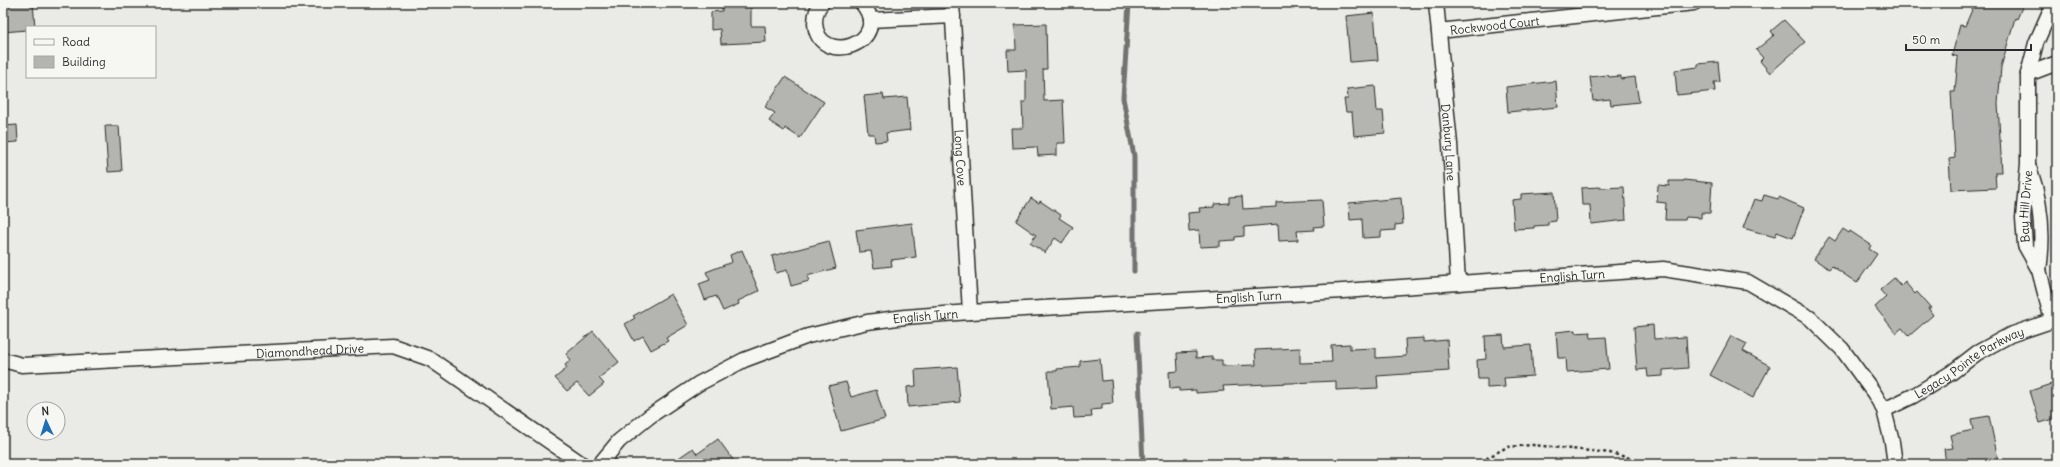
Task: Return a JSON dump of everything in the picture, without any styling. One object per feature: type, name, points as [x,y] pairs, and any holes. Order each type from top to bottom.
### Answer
[{"type":"street","points":[[822,3],[815,17],[816,28],[821,38],[830,45],[841,48],[852,47],[862,40],[868,31],[870,20],[867,9],[862,3]]},
{"type":"street","name":"Danbury Lane","points":[[1436,3],[1450,144],[1458,283]]},
{"type":"street","name":"Rockwood Court","points":[[1439,31],[1694,3]]},
{"type":"street","name":"Bay Hill Drive","points":[[2055,320],[2039,270],[2043,234],[2035,185],[2028,164],[2028,74],[2036,43],[2051,9],[2056,3]]},
{"type":"street","points":[[870,20],[953,10]]},
{"type":"street","name":"Long Cove","points":[[953,10],[970,312]]},
{"type":"street","points":[[2028,74],[2057,64]]},
{"type":"street","name":"English Turn","points":[[600,464],[620,441],[650,416],[698,384],[744,360],[808,336],[868,322],[905,317],[970,312],[1458,283],[1663,269],[1748,282],[1810,318],[1842,349],[1874,393],[1884,410],[1892,442],[1895,464]]},
{"type":"street","name":"Legacy Pointe Parkway","points":[[1884,410],[1913,396],[1951,373],[1977,353],[2010,335],[2055,320]]},
{"type":"street","name":"Diamondhead Drive","points":[[3,360],[22,365],[393,346],[430,359],[582,464]]},
{"type":"path","points":[[1476,464],[1507,447],[1533,445],[1610,453],[1654,464]]},
{"type":"building","points":[[3,3],[33,3],[35,26],[26,26],[26,30],[3,32]]},
{"type":"building","points":[[722,3],[751,3],[751,26],[765,26],[766,42],[721,44],[720,29],[711,30],[711,12],[722,11]]},
{"type":"building","points":[[1975,3],[2024,3],[2017,19],[2015,18],[2001,67],[1998,104],[2002,172],[1995,172],[1996,188],[1951,190],[1949,159],[1955,158],[1951,92],[1955,92],[1958,57],[1952,55],[1960,25],[1965,26]]},
{"type":"building","points":[[1374,13],[1378,60],[1350,62],[1346,16]]},
{"type":"building","points":[[1784,20],[1805,42],[1770,73],[1760,61],[1763,58],[1756,50],[1774,35],[1771,31]]},
{"type":"building","points":[[1046,24],[1047,69],[1043,69],[1044,101],[1063,100],[1065,143],[1057,143],[1057,155],[1038,156],[1037,147],[1012,148],[1011,128],[1023,128],[1022,102],[1026,102],[1026,70],[1008,71],[1007,50],[1016,50],[1015,25]]},
{"type":"building","points":[[1718,62],[1720,82],[1714,82],[1715,91],[1677,95],[1675,70],[1698,67],[1698,64]]},
{"type":"building","points":[[1608,75],[1609,77],[1621,76],[1621,79],[1635,77],[1639,102],[1611,105],[1610,99],[1593,101],[1590,77]]},
{"type":"building","points":[[785,77],[824,102],[800,138],[785,128],[784,131],[769,121],[775,113],[765,107]]},
{"type":"building","points":[[1556,81],[1558,107],[1508,112],[1506,87]]},
{"type":"building","points":[[1375,86],[1377,111],[1383,111],[1385,133],[1354,136],[1352,112],[1346,112],[1344,99],[1348,99],[1347,89]]},
{"type":"building","points":[[883,94],[884,99],[907,97],[910,130],[886,133],[887,141],[875,142],[874,134],[868,134],[864,96]]},
{"type":"building","points":[[17,125],[18,142],[3,143],[3,126]]},
{"type":"building","points":[[105,126],[119,126],[122,171],[108,172]]},
{"type":"building","points":[[1684,180],[1712,183],[1710,213],[1701,213],[1701,218],[1686,217],[1685,220],[1665,220],[1666,203],[1657,202],[1658,185],[1669,186],[1669,181]]},
{"type":"building","points":[[1624,187],[1626,220],[1591,224],[1590,205],[1582,205],[1581,188]]},
{"type":"building","points":[[1554,192],[1556,221],[1548,222],[1548,225],[1534,226],[1534,228],[1514,229],[1512,200],[1521,199],[1521,194]]},
{"type":"building","points":[[1764,195],[1778,199],[1779,197],[1804,208],[1793,238],[1777,232],[1775,237],[1743,228],[1754,199],[1762,201]]},
{"type":"building","points":[[1242,196],[1243,209],[1276,207],[1276,202],[1322,200],[1324,226],[1314,227],[1315,230],[1297,231],[1298,240],[1279,241],[1278,224],[1244,227],[1244,236],[1235,237],[1235,240],[1220,241],[1220,246],[1200,247],[1199,230],[1189,231],[1188,213],[1200,212],[1199,208],[1214,207],[1214,204],[1229,203],[1229,197]]},
{"type":"building","points":[[1031,198],[1039,203],[1040,201],[1061,215],[1059,218],[1073,227],[1062,243],[1055,238],[1045,253],[1030,243],[1036,235],[1016,221]]},
{"type":"building","points":[[1401,198],[1403,224],[1395,225],[1395,230],[1381,231],[1381,237],[1363,238],[1362,219],[1350,220],[1349,203]]},
{"type":"building","points":[[912,223],[916,257],[891,260],[892,266],[874,268],[871,251],[859,252],[856,230]]},
{"type":"building","points":[[1843,229],[1849,233],[1850,231],[1871,245],[1869,249],[1877,254],[1857,283],[1832,266],[1829,269],[1814,259],[1829,237],[1835,241]]},
{"type":"building","points":[[829,241],[836,268],[807,276],[809,281],[791,286],[787,270],[776,273],[772,256]]},
{"type":"building","points":[[742,250],[759,291],[738,301],[739,304],[723,311],[716,296],[705,300],[699,284],[710,280],[706,272],[732,262],[730,255]]},
{"type":"building","points":[[1894,278],[1901,286],[1905,282],[1915,294],[1917,292],[1931,308],[1928,308],[1933,315],[1909,336],[1902,328],[1896,333],[1875,307],[1886,297],[1880,290]]},
{"type":"building","points":[[671,294],[688,325],[666,338],[668,341],[651,350],[643,336],[634,341],[625,324],[635,318],[633,316]]},
{"type":"building","points":[[1653,325],[1654,339],[1686,337],[1688,368],[1663,370],[1663,376],[1648,377],[1647,369],[1637,370],[1634,327]]},
{"type":"building","points":[[1575,330],[1575,333],[1590,332],[1591,338],[1606,337],[1609,369],[1567,372],[1566,358],[1558,358],[1556,332]]},
{"type":"building","points":[[593,331],[619,362],[599,378],[604,384],[589,396],[577,383],[567,391],[555,378],[567,368],[565,365],[571,360],[566,354]]},
{"type":"building","points":[[1503,335],[1504,347],[1531,345],[1533,376],[1504,378],[1505,387],[1487,388],[1487,379],[1478,379],[1477,360],[1486,359],[1485,336]]},
{"type":"building","points":[[1731,336],[1747,344],[1743,351],[1770,366],[1753,398],[1710,375]]},
{"type":"building","points":[[1424,338],[1424,342],[1447,340],[1449,371],[1377,376],[1378,388],[1336,390],[1336,381],[1223,386],[1224,391],[1196,393],[1196,390],[1179,391],[1179,388],[1170,389],[1169,372],[1178,371],[1177,353],[1196,352],[1196,358],[1212,357],[1212,360],[1222,360],[1222,366],[1256,365],[1255,350],[1300,348],[1300,363],[1332,362],[1331,345],[1350,344],[1350,349],[1376,348],[1376,358],[1406,356],[1405,339]]},
{"type":"building","points":[[1100,359],[1102,381],[1111,380],[1113,403],[1102,404],[1102,409],[1091,410],[1092,417],[1074,418],[1073,407],[1051,409],[1048,371],[1080,367],[1080,361]]},
{"type":"building","points":[[957,367],[960,402],[908,407],[907,387],[916,386],[915,370]]},
{"type":"building","points":[[846,382],[851,397],[876,390],[885,419],[841,431],[828,386]]},
{"type":"building","points":[[2057,382],[2057,418],[2040,423],[2030,391]]},
{"type":"building","points":[[1989,416],[1999,464],[1946,464],[1944,449],[1953,448],[1950,435],[1973,430],[1971,419]]},
{"type":"building","points":[[718,439],[736,464],[670,464],[693,448],[697,454]]},
{"type":"waterway","points":[[1129,3],[1123,98],[1134,156],[1134,271]]},
{"type":"waterway","points":[[1137,333],[1143,464]]}]
